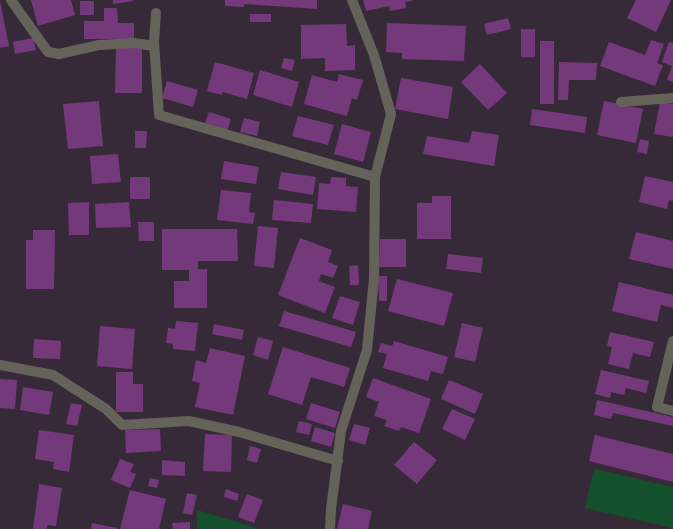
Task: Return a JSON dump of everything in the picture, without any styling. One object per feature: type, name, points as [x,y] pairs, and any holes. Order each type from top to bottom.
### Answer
[{"type":"street","points":[[11,0],[48,52],[59,54],[99,44],[134,43],[154,46]]},
{"type":"street","points":[[330,529],[330,509],[338,461],[341,431],[367,350],[374,278],[375,177],[391,114],[374,55],[352,0]]},
{"type":"street","points":[[156,13],[154,46],[159,115],[375,177]]},
{"type":"street","points":[[621,102],[673,98]]},
{"type":"street","points":[[673,341],[657,407],[673,411]]},
{"type":"street","points":[[0,365],[53,375],[106,409],[122,425],[189,421],[239,432],[338,461]]},
{"type":"green space","points":[[594,469],[673,487],[673,528],[585,508]]},
{"type":"green space","points":[[197,510],[260,529],[197,529]]},
{"type":"building","points":[[31,0],[71,0],[75,15],[38,26]]},
{"type":"building","points":[[113,0],[133,0],[133,1],[113,4]]},
{"type":"building","points":[[225,0],[317,0],[317,9],[244,4],[244,7],[225,6]]},
{"type":"building","points":[[363,0],[412,1],[405,2],[406,8],[390,11],[389,6],[366,11]]},
{"type":"building","points":[[636,0],[671,0],[656,32],[627,18]]},
{"type":"building","points":[[0,1],[9,46],[0,48]]},
{"type":"building","points":[[80,1],[94,1],[94,15],[80,15]]},
{"type":"building","points":[[104,8],[117,8],[118,23],[134,23],[134,39],[84,39],[84,21],[104,21]]},
{"type":"building","points":[[250,14],[271,14],[271,22],[250,22]]},
{"type":"building","points":[[508,18],[511,29],[487,35],[484,24]]},
{"type":"building","points":[[387,23],[466,26],[464,61],[402,59],[402,53],[386,52]]},
{"type":"building","points":[[346,24],[347,46],[355,45],[355,70],[325,71],[325,58],[301,59],[301,25]]},
{"type":"building","points":[[521,29],[535,29],[535,57],[521,57]]},
{"type":"building","points":[[33,38],[36,50],[15,54],[13,42]]},
{"type":"building","points":[[651,40],[664,44],[657,63],[663,65],[655,86],[600,66],[609,42],[645,55]]},
{"type":"building","points":[[540,41],[554,41],[554,104],[540,104]]},
{"type":"building","points":[[669,42],[673,43],[673,82],[667,80],[672,66],[662,62]]},
{"type":"building","points":[[116,48],[142,48],[142,93],[115,93]]},
{"type":"building","points":[[284,58],[295,60],[292,71],[281,68]]},
{"type":"building","points":[[215,62],[254,73],[247,99],[223,92],[222,95],[207,91]]},
{"type":"building","points":[[559,62],[597,63],[596,80],[569,80],[568,100],[558,100]]},
{"type":"building","points":[[480,64],[507,93],[488,110],[461,82]]},
{"type":"building","points":[[260,70],[299,82],[292,107],[253,95]]},
{"type":"building","points":[[339,74],[363,80],[357,100],[352,98],[347,116],[304,104],[312,75],[337,82]]},
{"type":"building","points":[[401,78],[453,87],[448,119],[395,109]]},
{"type":"building","points":[[167,81],[198,90],[193,107],[162,98]]},
{"type":"building","points":[[99,101],[103,146],[68,149],[63,104]]},
{"type":"building","points":[[604,101],[643,109],[636,143],[597,135]]},
{"type":"building","points":[[660,102],[673,104],[673,137],[654,134]]},
{"type":"building","points":[[532,109],[587,117],[585,133],[530,125]]},
{"type":"building","points":[[209,112],[231,119],[227,131],[205,123]]},
{"type":"building","points":[[298,116],[334,125],[328,145],[292,136]]},
{"type":"building","points":[[244,118],[260,122],[257,136],[240,132]]},
{"type":"building","points":[[342,124],[371,132],[363,162],[334,154]]},
{"type":"building","points":[[135,131],[147,131],[146,148],[135,148]]},
{"type":"building","points":[[472,131],[499,135],[494,166],[423,154],[427,136],[469,143]]},
{"type":"building","points":[[640,139],[649,141],[647,154],[637,152]]},
{"type":"building","points":[[118,154],[121,182],[92,184],[90,156]]},
{"type":"building","points":[[224,161],[259,167],[256,184],[221,179]]},
{"type":"building","points":[[281,172],[316,177],[313,195],[278,189]]},
{"type":"building","points":[[645,176],[673,182],[673,201],[669,200],[667,209],[639,202]]},
{"type":"building","points":[[130,177],[150,177],[150,199],[130,199]]},
{"type":"building","points":[[331,177],[346,178],[346,186],[358,187],[356,212],[317,209],[319,183],[330,184]]},
{"type":"building","points":[[221,190],[251,193],[249,212],[255,213],[253,224],[217,220]]},
{"type":"building","points":[[432,196],[451,196],[451,239],[417,239],[417,203],[432,203]]},
{"type":"building","points":[[274,200],[313,204],[311,223],[272,220]]},
{"type":"building","points":[[89,202],[89,235],[69,235],[68,203]]},
{"type":"building","points":[[129,202],[131,227],[96,228],[95,204]]},
{"type":"building","points":[[138,222],[154,222],[154,241],[139,241]]},
{"type":"building","points":[[258,226],[278,228],[274,268],[254,266]]},
{"type":"building","points":[[162,229],[237,229],[238,261],[198,261],[198,269],[207,269],[207,308],[174,308],[174,281],[189,281],[189,270],[162,270]]},
{"type":"building","points":[[33,230],[55,230],[54,289],[26,289],[26,240],[33,240]]},
{"type":"building","points":[[636,232],[673,241],[673,269],[629,259]]},
{"type":"building","points":[[300,238],[332,250],[328,262],[338,266],[333,278],[321,274],[319,281],[335,287],[325,313],[278,295]]},
{"type":"building","points":[[380,239],[406,239],[406,267],[379,267]]},
{"type":"building","points":[[448,254],[483,258],[481,273],[446,269]]},
{"type":"building","points":[[358,265],[359,285],[350,285],[349,266]]},
{"type":"building","points":[[378,276],[387,276],[387,301],[379,301]]},
{"type":"building","points":[[397,279],[453,293],[444,326],[388,311]]},
{"type":"building","points":[[619,282],[673,295],[673,308],[661,305],[657,322],[612,311]]},
{"type":"building","points":[[340,296],[360,302],[353,325],[332,318]]},
{"type":"building","points":[[284,311],[356,332],[351,347],[279,326]]},
{"type":"building","points":[[176,321],[198,323],[195,351],[173,349],[173,344],[166,343],[168,328],[175,329]]},
{"type":"building","points":[[462,323],[483,328],[475,362],[454,357]]},
{"type":"building","points":[[214,324],[244,330],[242,340],[212,334]]},
{"type":"building","points":[[100,326],[135,329],[132,369],[97,366]]},
{"type":"building","points":[[610,332],[654,342],[650,357],[633,353],[629,369],[608,364],[612,347],[607,346]]},
{"type":"building","points":[[258,337],[273,341],[268,360],[253,355]]},
{"type":"building","points":[[34,339],[61,341],[60,359],[33,358]]},
{"type":"building","points":[[394,341],[448,357],[443,374],[431,371],[428,381],[383,368],[387,354],[378,352],[381,343],[392,346]]},
{"type":"building","points":[[283,347],[350,368],[344,387],[311,377],[302,405],[268,394]]},
{"type":"building","points":[[210,348],[245,356],[233,415],[195,407],[200,383],[192,381],[196,360],[206,363]]},
{"type":"building","points":[[601,370],[649,381],[646,393],[626,388],[624,395],[611,392],[610,398],[595,394]]},
{"type":"building","points":[[116,372],[133,372],[133,384],[143,384],[143,412],[116,412]]},
{"type":"building","points":[[373,378],[431,399],[419,433],[401,427],[399,431],[384,426],[387,420],[374,416],[379,402],[366,397]]},
{"type":"building","points":[[0,379],[17,380],[15,409],[0,408]]},
{"type":"building","points":[[449,380],[483,394],[475,414],[441,399]]},
{"type":"building","points":[[23,387],[53,392],[49,415],[20,410]]},
{"type":"building","points":[[597,400],[673,417],[673,426],[613,413],[611,419],[594,415]]},
{"type":"building","points":[[71,403],[82,405],[77,426],[66,424]]},
{"type":"building","points":[[311,403],[340,412],[335,428],[306,419]]},
{"type":"building","points":[[452,409],[475,419],[465,440],[442,429]]},
{"type":"building","points":[[299,421],[312,424],[309,435],[296,432]]},
{"type":"building","points":[[354,424],[370,428],[365,445],[349,440]]},
{"type":"building","points":[[315,427],[335,433],[331,447],[311,441]]},
{"type":"building","points":[[160,429],[161,451],[126,453],[125,430]]},
{"type":"building","points":[[39,430],[74,435],[69,472],[53,469],[54,462],[35,459]]},
{"type":"building","points":[[205,434],[232,435],[231,472],[203,471]]},
{"type":"building","points":[[595,435],[673,454],[673,482],[589,461]]},
{"type":"building","points":[[414,442],[437,460],[417,484],[394,465]]},
{"type":"building","points":[[250,446],[261,449],[257,463],[247,460]]},
{"type":"building","points":[[120,459],[134,464],[130,472],[136,474],[130,488],[111,480]]},
{"type":"building","points":[[162,460],[185,462],[185,476],[162,475]]},
{"type":"building","points":[[150,478],[159,480],[157,488],[148,486]]},
{"type":"building","points":[[39,484],[62,488],[56,526],[47,525],[47,529],[33,529]]},
{"type":"building","points":[[226,489],[239,494],[237,501],[224,497]]},
{"type":"building","points":[[130,490],[166,499],[159,529],[120,529]]},
{"type":"building","points":[[187,493],[197,495],[192,515],[183,513]]},
{"type":"building","points":[[247,494],[263,500],[254,523],[238,517]]},
{"type":"building","points":[[343,504],[372,511],[368,529],[337,529]]},
{"type":"building","points":[[190,522],[190,529],[173,529],[172,523]]},
{"type":"building","points":[[92,523],[117,528],[117,529],[91,529]]}]
